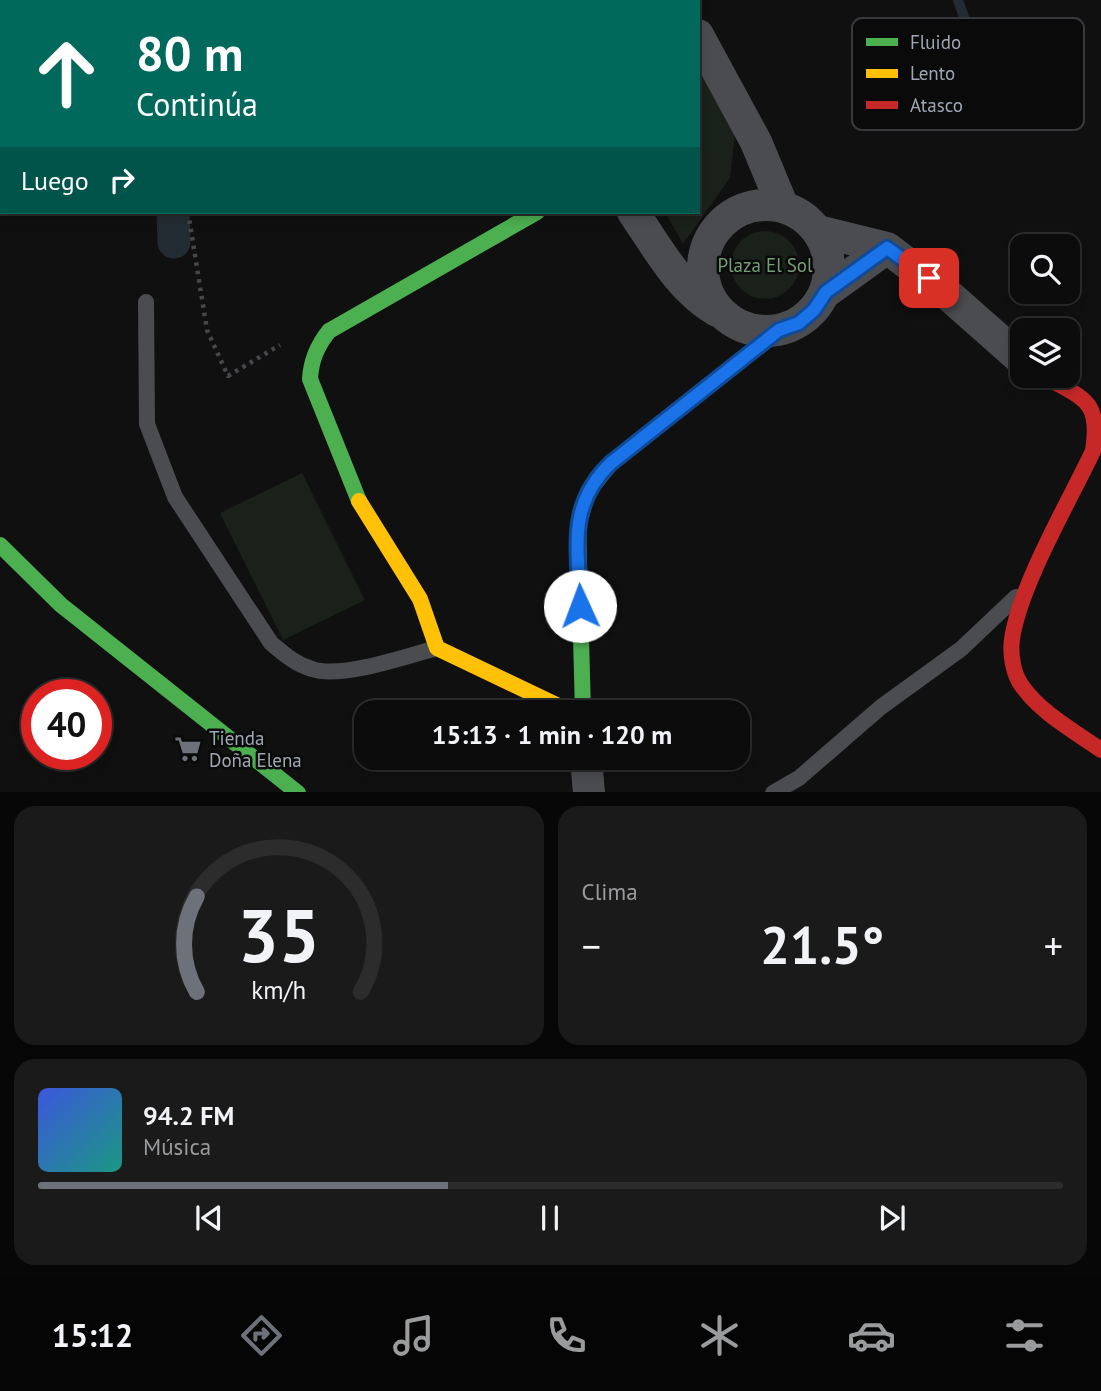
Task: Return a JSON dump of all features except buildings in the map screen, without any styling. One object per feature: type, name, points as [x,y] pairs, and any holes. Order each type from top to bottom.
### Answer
[{"type":"street","points":[[700,39],[756,142],[783,207]]},
{"type":"street","points":[[742,209],[756,142]]},
{"type":"street","points":[[692,281],[703,263],[711,238],[727,218],[742,209],[763,204],[783,207],[803,216],[818,231],[828,250],[830,271],[826,292]]},
{"type":"street","points":[[534,214],[329,331],[314,353],[310,379],[354,491],[420,599],[437,648],[546,700]]},
{"type":"street","points":[[636,214],[692,281],[700,301],[730,319],[758,331],[779,330]]},
{"type":"street","points":[[818,231],[887,248],[945,292],[1010,349]]},
{"type":"street","points":[[583,700],[578,526],[582,502],[593,480],[779,330],[807,317],[826,292],[887,248]]},
{"type":"street","points":[[714,383],[730,319]]},
{"type":"street","points":[[1063,388],[1089,404],[1098,418],[1093,451],[1030,584],[1012,639],[1012,663],[1020,684],[1040,706],[1101,750]]},
{"type":"street","points":[[0,545],[61,605],[297,792]]},
{"type":"street","points":[[587,770],[589,792]]},
{"type":"lane","points":[[146,302],[147,424],[175,497],[271,643],[291,660],[315,670],[348,669],[437,648]]},
{"type":"lane","points":[[775,792],[799,778],[881,707],[961,649],[1030,584]]},
{"type":"path","points":[[188,214],[207,330],[228,376],[288,340],[310,379]]},
{"type":"green space","points":[[700,59],[736,127],[730,178],[683,244],[666,214],[700,214]]},
{"type":"green space","name":"Plaza El Sol","points":[[765,231],[778,234],[789,241],[796,252],[799,265],[796,278],[789,289],[778,296],[765,299],[752,296],[741,289],[734,278],[731,265],[734,252],[741,241],[752,234]]},
{"type":"green space","points":[[302,473],[365,600],[283,640],[220,513]]},
{"type":"waterway","points":[[958,0],[964,18]]},
{"type":"waterway","points":[[173,214],[174,242]]},
{"type":"traffic: fast","points":[[359,501],[310,379],[313,359],[321,342],[329,331],[534,214]]},
{"type":"traffic: fast","points":[[583,700],[578,526],[588,492],[611,463],[779,330]]},
{"type":"traffic: fast","points":[[0,545],[61,605],[297,792]]},
{"type":"traffic: slow","points":[[359,501],[420,599],[437,648],[546,700]]},
{"type":"traffic: jam","points":[[1065,388],[1079,396],[1091,410],[1095,434],[1093,451],[1035,569],[1017,618],[1011,651],[1016,676],[1030,696],[1058,721],[1101,750]]},
{"type":"place","name":"Tienda Doña Elena","points":[[188,749]]},
{"type":"route","points":[[580,606],[578,526],[582,502],[593,480],[611,463],[779,330],[799,323],[814,310],[826,292],[887,248],[929,278]]}]
